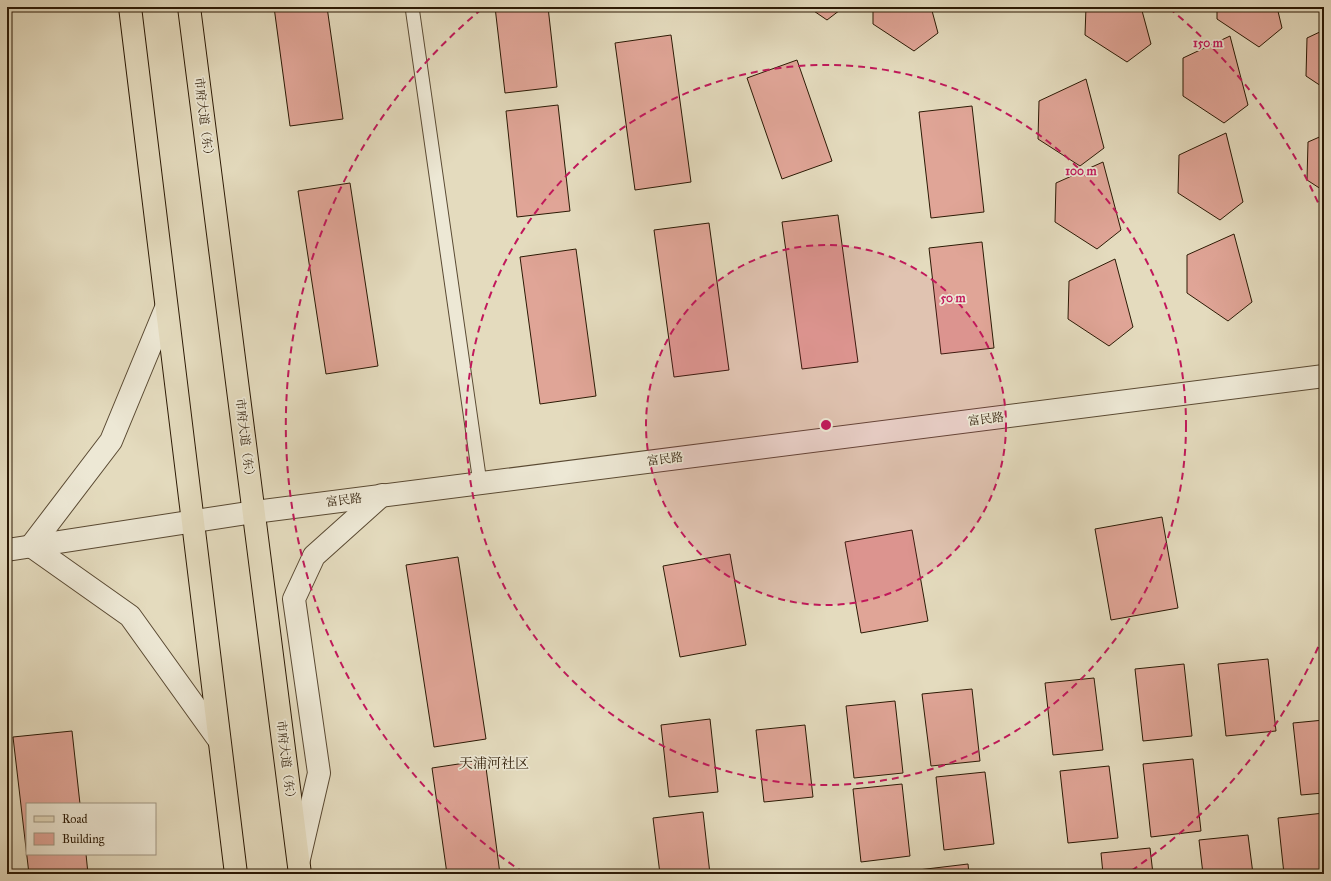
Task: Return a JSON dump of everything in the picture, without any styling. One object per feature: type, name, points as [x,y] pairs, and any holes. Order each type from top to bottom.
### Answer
[{"type":"main road","points":[[130,7],[236,874]]},
{"type":"main road","name":"市府大道（东）","points":[[189,7],[300,867]]},
{"type":"street","points":[[166,308],[111,441],[31,546],[130,616],[219,740]]},
{"type":"street","name":"富民路","points":[[7,550],[254,512],[382,495],[1324,376]]},
{"type":"street","points":[[300,867],[319,773],[294,599],[314,556],[382,495]]},
{"type":"lane","points":[[412,7],[480,483]]},
{"type":"building","points":[[274,7],[327,7],[343,119],[290,126]]},
{"type":"building","points":[[495,7],[548,7],[557,87],[505,93]]},
{"type":"building","points":[[808,7],[844,7],[827,20]]},
{"type":"building","points":[[873,7],[931,7],[938,33],[914,51],[873,24]]},
{"type":"building","points":[[1086,7],[1141,7],[1151,44],[1127,62],[1085,35]]},
{"type":"building","points":[[1217,7],[1277,7],[1282,28],[1259,47],[1217,19]]},
{"type":"building","points":[[1324,30],[1324,88],[1306,76],[1307,38]]},
{"type":"building","points":[[671,35],[691,182],[635,190],[615,43]]},
{"type":"building","points":[[1230,36],[1248,105],[1224,123],[1183,96],[1183,58]]},
{"type":"building","points":[[797,60],[832,161],[782,179],[747,78]]},
{"type":"building","points":[[1086,79],[1104,148],[1080,166],[1038,139],[1039,101]]},
{"type":"building","points":[[558,105],[570,211],[517,217],[506,111]]},
{"type":"building","points":[[972,106],[984,212],[931,218],[919,112]]},
{"type":"building","points":[[1226,133],[1243,202],[1220,220],[1178,193],[1179,155]]},
{"type":"building","points":[[1324,135],[1324,191],[1307,180],[1308,142]]},
{"type":"building","points":[[1103,162],[1121,230],[1097,249],[1055,222],[1056,183]]},
{"type":"building","points":[[350,183],[378,366],[326,374],[298,191]]},
{"type":"building","points":[[838,215],[858,362],[802,369],[782,222]]},
{"type":"building","points":[[709,223],[729,370],[674,377],[654,230]]},
{"type":"building","points":[[1234,234],[1252,302],[1228,321],[1187,293],[1187,255]]},
{"type":"building","points":[[982,242],[994,348],[941,354],[929,248]]},
{"type":"building","points":[[576,249],[596,396],[540,404],[520,257]]},
{"type":"building","points":[[1115,259],[1133,327],[1109,346],[1068,319],[1069,281]]},
{"type":"building","points":[[1162,517],[1178,608],[1111,620],[1095,529]]},
{"type":"building","points":[[912,530],[928,621],[861,633],[845,542]]},
{"type":"building","points":[[730,554],[746,645],[680,657],[663,566]]},
{"type":"building","points":[[458,557],[486,739],[434,747],[406,565]]},
{"type":"building","points":[[1268,659],[1276,731],[1226,736],[1218,664]]},
{"type":"building","points":[[1184,664],[1192,736],[1143,741],[1135,669]]},
{"type":"building","points":[[1094,678],[1103,750],[1053,755],[1045,683]]},
{"type":"building","points":[[972,689],[980,761],[931,766],[922,694]]},
{"type":"building","points":[[895,701],[903,773],[854,778],[846,706]]},
{"type":"building","points":[[710,719],[718,792],[669,797],[661,725]]},
{"type":"building","points":[[1324,720],[1324,793],[1301,795],[1293,723]]},
{"type":"building","points":[[805,725],[813,797],[764,802],[756,730]]},
{"type":"building","points":[[72,731],[80,803],[26,803],[26,848],[13,737]]},
{"type":"building","points":[[1193,759],[1201,831],[1151,837],[1143,764]]},
{"type":"building","points":[[485,760],[500,874],[447,874],[432,768]]},
{"type":"building","points":[[1109,766],[1118,838],[1068,843],[1060,771]]},
{"type":"building","points":[[985,772],[994,844],[944,850],[936,777]]},
{"type":"building","points":[[902,784],[910,856],[861,862],[853,789]]},
{"type":"building","points":[[703,812],[710,874],[660,874],[653,818]]},
{"type":"building","points":[[1324,813],[1324,874],[1284,874],[1278,818]]},
{"type":"building","points":[[1248,835],[1253,874],[1203,874],[1199,840]]},
{"type":"building","points":[[1150,848],[1153,874],[1103,874],[1101,853]]},
{"type":"building","points":[[27,855],[86,855],[88,874],[29,874]]},
{"type":"building","points":[[968,864],[969,874],[919,874],[918,870]]},
{"type":"district","name":"天浦河社区","points":[[494,763]]}]
